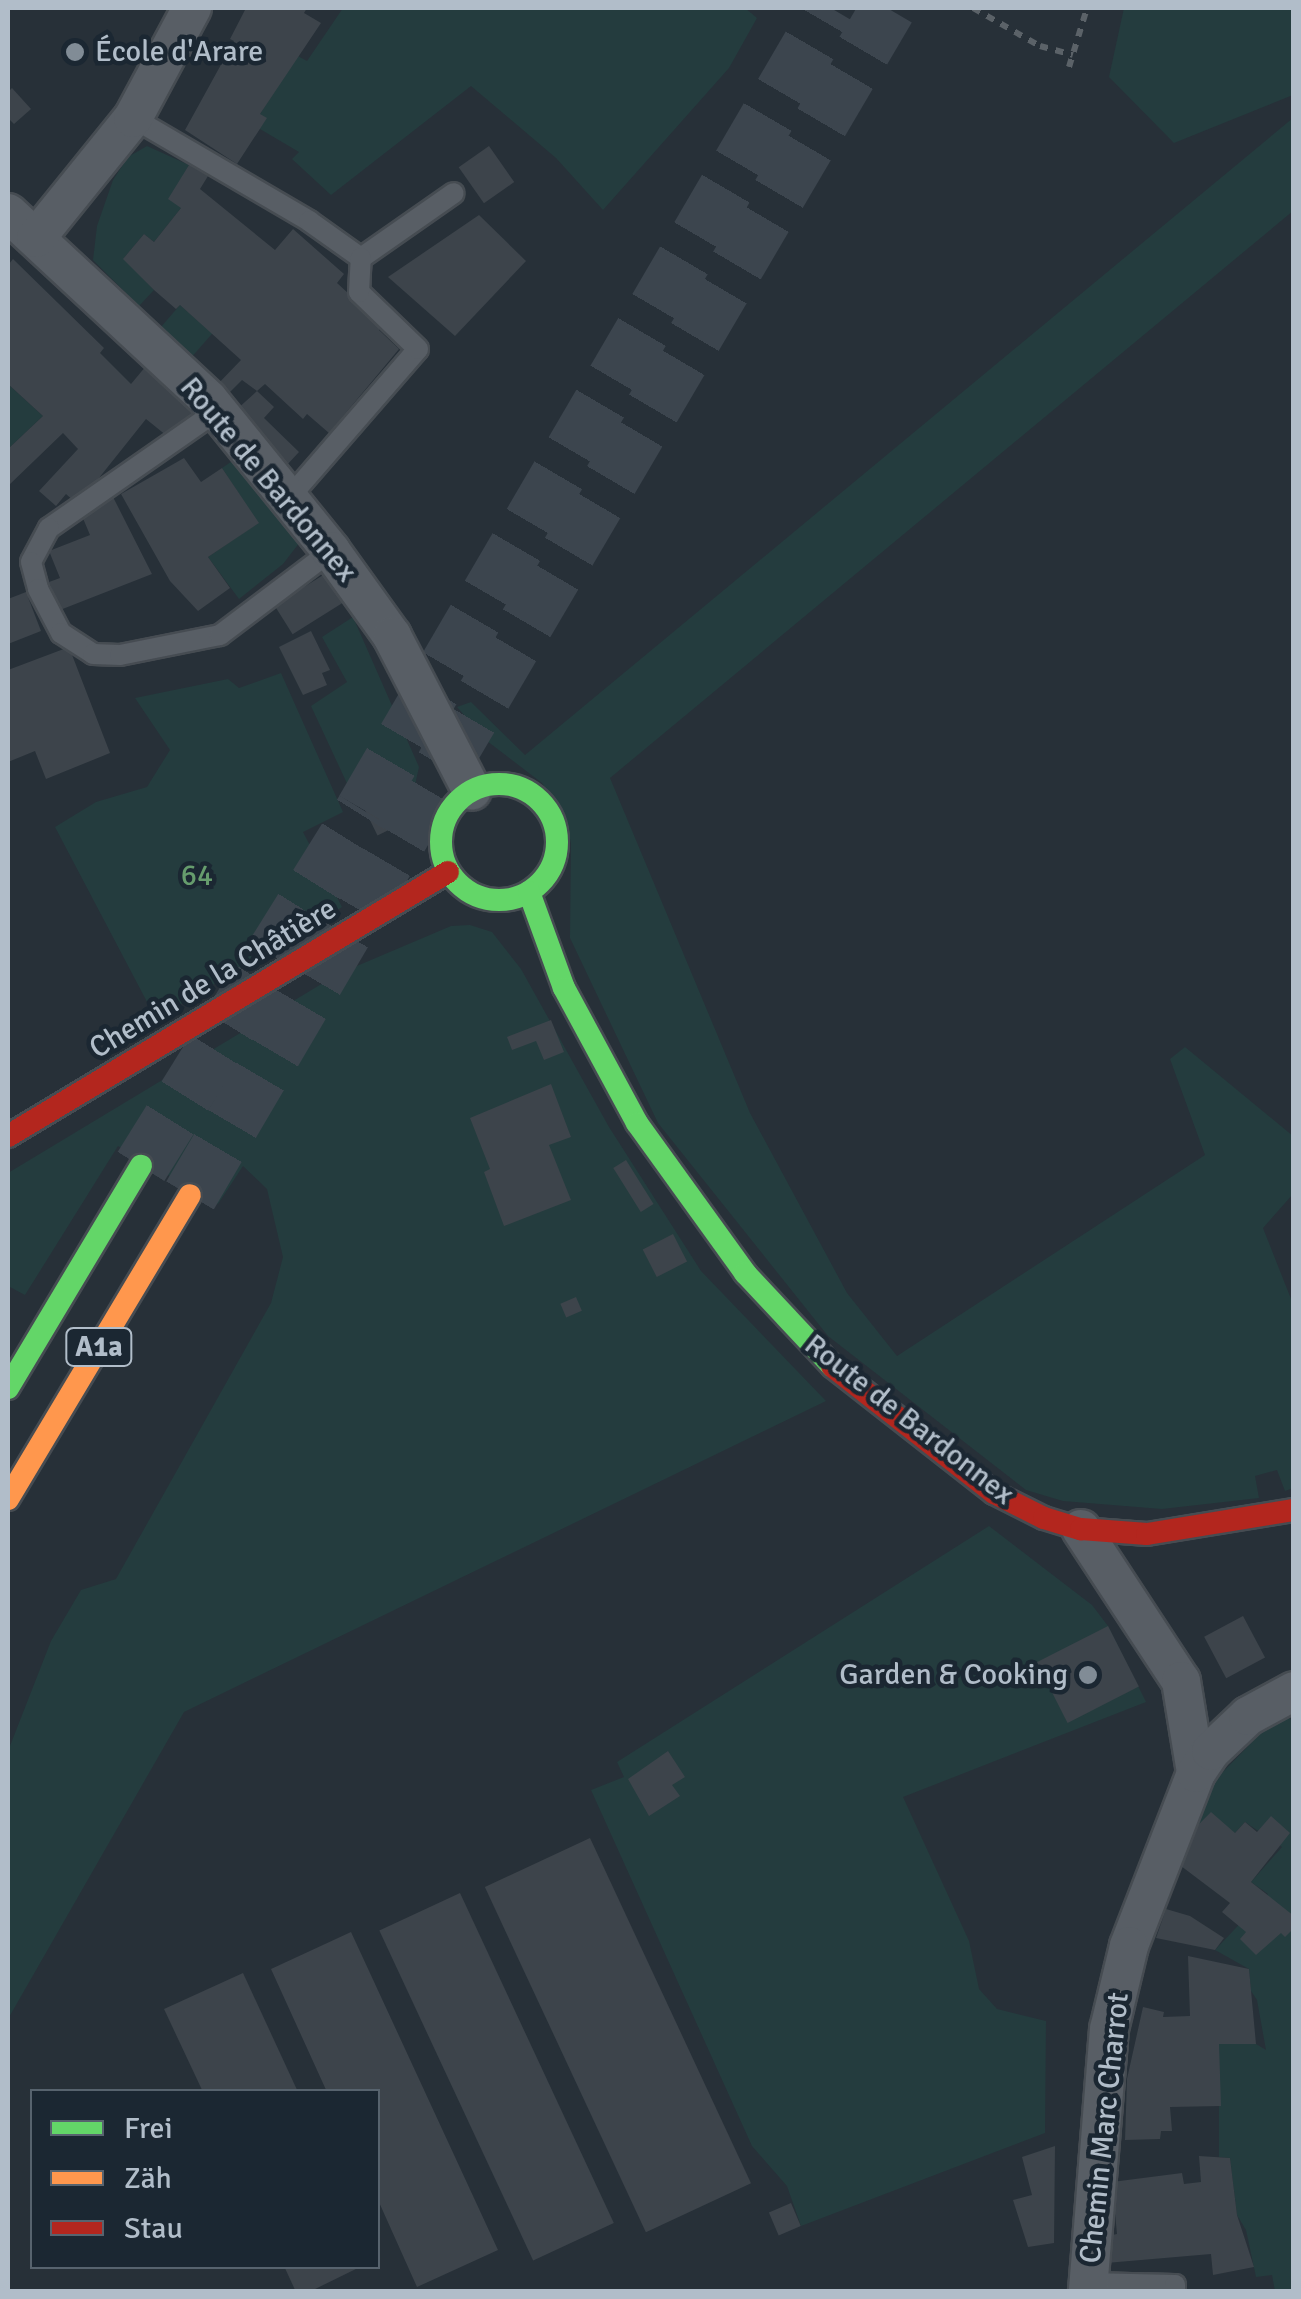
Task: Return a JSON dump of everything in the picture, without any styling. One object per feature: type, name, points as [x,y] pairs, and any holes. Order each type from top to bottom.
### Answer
[{"type":"main road","points":[[500,784],[514,786],[540,801],[549,813],[557,842],[554,862],[546,878],[529,892],[506,900],[480,898],[461,887],[448,872],[440,842],[445,821],[453,807],[472,791],[500,784]]},
{"type":"main road","name":"Chemin de la Châtière","points":[[8,1136],[448,872]]},
{"type":"main road","name":"Route de Bardonnex","points":[[529,892],[564,988],[637,1124],[690,1201],[781,1317],[833,1367],[994,1493],[1044,1518],[1081,1529],[1147,1534],[1294,1510]]},
{"type":"main road","name":"A1a","points":[[8,1388],[141,1166]]},
{"type":"main road","name":"A1a","points":[[8,1499],[190,1195]]},
{"type":"street","points":[[36,238],[133,118],[192,8]]},
{"type":"street","name":"Route de Bardonnex","points":[[8,213],[217,411],[332,551],[392,636],[472,791]]},
{"type":"street","points":[[1081,1529],[1181,1681],[1196,1774]]},
{"type":"street","points":[[1196,1774],[1211,1751],[1248,1716],[1294,1690]]},
{"type":"street","name":"Chemin Marc Charrot","points":[[1088,2287],[1109,2028],[1129,1946],[1196,1774]]},
{"type":"lane","points":[[133,118],[309,221],[360,258]]},
{"type":"lane","points":[[360,258],[454,192]]},
{"type":"lane","points":[[288,499],[418,349],[359,292],[360,258]]},
{"type":"lane","points":[[217,411],[49,528],[32,562],[38,590],[61,633],[93,654],[120,655],[220,634],[332,551]]},
{"type":"lane","points":[[1088,2287],[1175,2286],[1176,2292]]},
{"type":"path","points":[[973,8],[1040,46],[1072,55]]},
{"type":"path","points":[[1070,67],[1087,8]]},
{"type":"green space","points":[[343,8],[745,8],[757,18],[729,68],[603,210],[556,158],[471,86],[331,195],[292,159],[299,152],[260,129],[260,114],[296,55],[307,61]]},
{"type":"green space","points":[[1124,8],[1293,8],[1293,95],[1174,143],[1109,77]]},
{"type":"green space","points":[[1293,118],[1293,211],[610,778],[750,1113],[847,1293],[897,1356],[1205,1155],[1170,1059],[1185,1047],[1293,1136],[1293,1194],[1263,1228],[1293,1304],[1293,1488],[1285,1491],[1277,1470],[1255,1476],[1259,1498],[1162,1509],[1063,1501],[1026,1490],[828,1336],[658,1123],[570,938],[571,844],[566,817],[542,783],[487,741],[457,707],[471,702],[525,755]]},
{"type":"green space","points":[[147,146],[189,165],[181,208],[154,242],[144,234],[124,258],[154,290],[139,306],[93,260],[97,226],[113,180],[128,157]]},
{"type":"green space","points":[[180,305],[212,333],[193,356],[160,328]]},
{"type":"green space","points":[[8,384],[43,416],[8,449]]},
{"type":"green space","points":[[238,457],[300,542],[283,564],[239,599],[208,557],[258,523],[222,468]]},
{"type":"green space","points":[[353,617],[419,767],[407,821],[391,786],[357,805],[311,706],[347,682],[322,637]]},
{"type":"green space","name":"64","points":[[281,673],[343,812],[303,832],[342,907],[156,1019],[55,827],[96,802],[147,787],[170,750],[135,698],[228,679],[239,688]]},
{"type":"green space","points":[[470,925],[492,932],[521,969],[609,1127],[701,1271],[826,1401],[184,1712],[8,2019],[8,1751],[51,1641],[81,1590],[116,1579],[271,1303],[283,1257],[267,1189],[243,1166],[218,1204],[118,1146],[25,1295],[8,1286],[8,1173],[338,974],[451,926]]},
{"type":"green space","points":[[989,1526],[1092,1605],[1108,1626],[1146,1702],[903,1797],[969,1941],[979,1989],[997,2009],[1046,2021],[1045,2133],[801,2226],[787,2186],[752,2146],[591,1790],[624,1777],[617,1762]]},
{"type":"green space","points":[[1287,1716],[1294,1723],[1293,2291],[1275,2291],[1272,2275],[1256,2277],[1246,2230],[1237,2215],[1230,2158],[1219,2157],[1219,2044],[1256,2044],[1266,2050],[1249,1969],[1215,1950],[1268,1894],[1251,1882],[1282,1847],[1245,1822],[1235,1833],[1196,1827],[1215,1780],[1263,1731]]},
{"type":"building","points":[[246,8],[307,8],[304,13],[321,23],[260,114],[267,118],[237,164],[185,130],[234,41],[230,39]]},
{"type":"building","points":[[12,88],[31,109],[14,124],[8,118],[8,92]]},
{"type":"building","points":[[489,146],[514,182],[484,203],[459,167]]},
{"type":"building","points":[[189,165],[208,176],[200,189],[275,250],[293,229],[344,274],[337,283],[383,325],[379,330],[399,349],[329,433],[307,414],[303,419],[265,384],[257,391],[242,380],[224,398],[214,388],[241,360],[180,305],[176,309],[123,259],[144,234],[154,242],[181,208],[168,199]]},
{"type":"building","points":[[479,215],[526,261],[455,336],[388,277]]},
{"type":"building","points":[[13,259],[104,348],[100,353],[131,384],[151,360],[200,411],[167,436],[146,419],[87,493],[75,502],[66,494],[56,506],[39,491],[78,449],[63,433],[8,486],[8,449],[43,416],[8,384],[8,265]]},
{"type":"building","points":[[257,391],[274,407],[264,418],[299,452],[286,466],[235,411]]},
{"type":"building","points":[[184,458],[201,482],[222,468],[259,523],[208,557],[230,588],[198,611],[170,581],[121,494]]},
{"type":"building","points":[[112,495],[152,574],[60,610],[49,582],[60,578],[49,551],[90,535],[82,516]]},
{"type":"building","points":[[328,572],[346,601],[293,634],[275,605]]},
{"type":"building","points":[[26,592],[41,631],[8,644],[8,599]]},
{"type":"building","points":[[311,631],[330,670],[322,673],[327,685],[303,695],[279,647]]},
{"type":"building","points":[[69,647],[110,753],[46,779],[35,751],[8,762],[8,670]]},
{"type":"building","points":[[394,794],[407,821],[377,835],[364,808]]},
{"type":"building","points":[[551,1020],[564,1052],[544,1060],[536,1041],[512,1050],[507,1037]]},
{"type":"building","points":[[551,1084],[571,1137],[549,1145],[571,1200],[504,1226],[484,1172],[490,1169],[470,1118]]},
{"type":"building","points":[[626,1160],[654,1204],[641,1212],[613,1168]]},
{"type":"building","points":[[673,1234],[687,1262],[657,1277],[643,1249]]},
{"type":"building","points":[[576,1297],[582,1311],[566,1317],[560,1304]]},
{"type":"building","points":[[1243,1616],[1265,1657],[1226,1678],[1204,1637]]},
{"type":"building","name":"Garden & Cooking","points":[[1108,1626],[1139,1687],[1068,1723],[1037,1662]]},
{"type":"building","points":[[668,1751],[685,1777],[672,1785],[680,1796],[649,1816],[628,1779]]},
{"type":"building","points":[[1211,1812],[1235,1833],[1245,1822],[1257,1832],[1271,1816],[1290,1833],[1251,1882],[1294,1916],[1294,1928],[1285,1937],[1281,1933],[1256,1955],[1240,1939],[1246,1932],[1222,1912],[1230,1903],[1181,1866],[1196,1827]]},
{"type":"building","points":[[590,1838],[751,2183],[646,2232],[485,1887]]},
{"type":"building","points":[[460,1893],[614,2223],[533,2261],[379,1931]]},
{"type":"building","points":[[1166,1909],[1190,1916],[1224,1938],[1215,1950],[1156,1938]]},
{"type":"building","points":[[351,1932],[498,2250],[417,2287],[380,2204],[380,2089],[326,2089],[271,1969]]},
{"type":"building","points":[[1188,1956],[1249,1969],[1256,2044],[1219,2044],[1221,2106],[1170,2107],[1172,2131],[1161,2131],[1160,2139],[1125,2140],[1127,2079],[1143,2007],[1164,2012],[1163,2017],[1190,2016]]},
{"type":"building","points":[[243,1973],[297,2089],[202,2089],[164,2009]]},
{"type":"building","points":[[1055,2146],[1054,2243],[1028,2247],[1013,2200],[1032,2195],[1022,2157]]},
{"type":"building","points":[[1199,2156],[1230,2158],[1237,2215],[1254,2267],[1213,2275],[1211,2254],[1106,2263],[1108,2236],[1117,2234],[1112,2182],[1182,2173],[1184,2184],[1201,2182]]},
{"type":"building","points":[[791,2203],[801,2226],[779,2235],[769,2212]]},
{"type":"building","points":[[285,2269],[356,2269],[309,2292],[296,2292]]},
{"type":"tunnel","points":[[141,1166],[363,809],[831,8]]},
{"type":"tunnel","points":[[190,1195],[888,8]]},
{"type":"traffic: fast","points":[[499,784],[521,789],[540,801],[552,820],[557,842],[552,864],[540,883],[521,895],[499,900],[477,895],[458,883],[446,864],[441,842],[446,820],[458,801],[477,789],[499,784]]},
{"type":"traffic: fast","points":[[529,892],[564,988],[637,1123],[745,1273],[832,1366]]},
{"type":"traffic: fast","points":[[8,1388],[141,1166]]},
{"type":"traffic: slow","points":[[8,1499],[190,1195]]},
{"type":"traffic: jam","points":[[8,1136],[448,872]]},
{"type":"traffic: jam","points":[[832,1366],[994,1493],[1044,1518],[1081,1529],[1147,1534],[1294,1510]]},
{"type":"place","name":"École d'Arare","points":[[75,52]]},
{"type":"place","name":"Garden & Cooking","points":[[1088,1675]]}]
